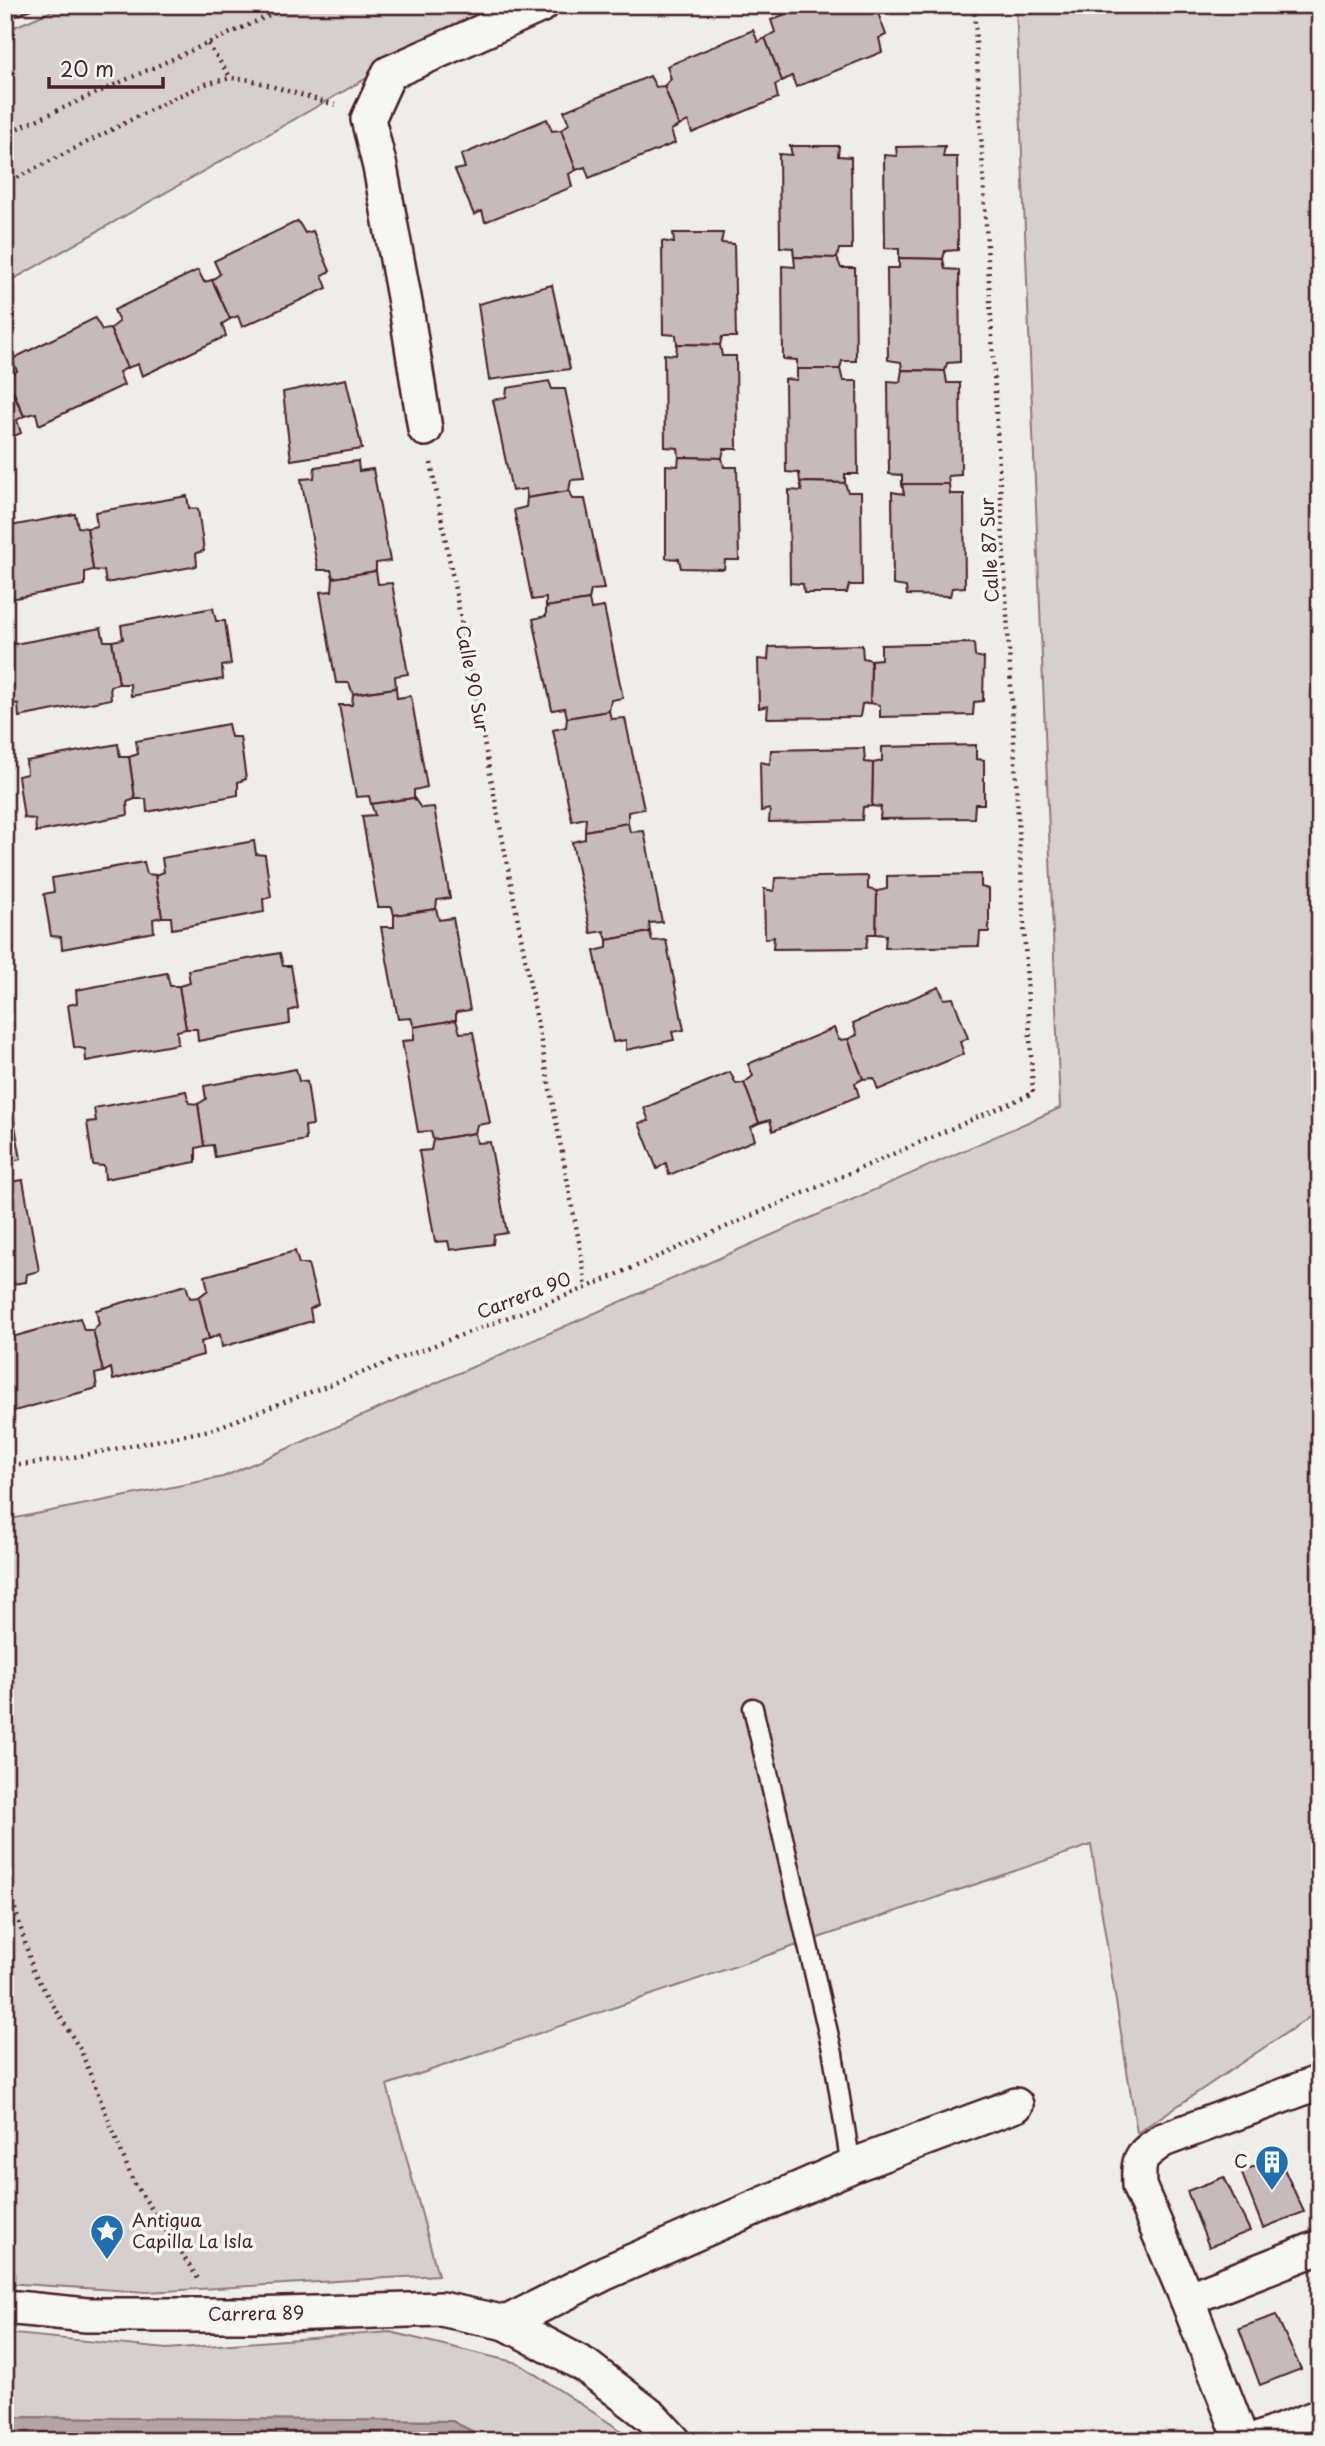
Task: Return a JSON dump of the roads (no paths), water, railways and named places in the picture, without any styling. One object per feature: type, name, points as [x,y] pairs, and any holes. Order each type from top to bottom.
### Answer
[{"type":"street","points":[[425,429],[380,167],[368,119],[389,73],[542,5]]},
{"type":"street","points":[[1242,2441],[1187,2299],[1139,2186],[1138,2168],[1142,2155],[1163,2140],[1320,2082]]},
{"type":"street","points":[[506,2323],[605,2273],[851,2166],[1016,2105]]},
{"type":"street","points":[[1187,2299],[1320,2247]]},
{"type":"street","name":"Carrera 89","points":[[5,2307],[87,2315],[224,2315],[441,2309],[506,2323],[586,2366],[652,2417],[674,2441]]},
{"type":"street","points":[[1254,2441],[1320,2416]]},
{"type":"lane","points":[[753,1708],[832,2054],[851,2166]]},
{"type":"place","name":"C","points":[[1272,2192]]},
{"type":"place","name":"Antigua Capilla La Isla","points":[[107,2261]]}]
